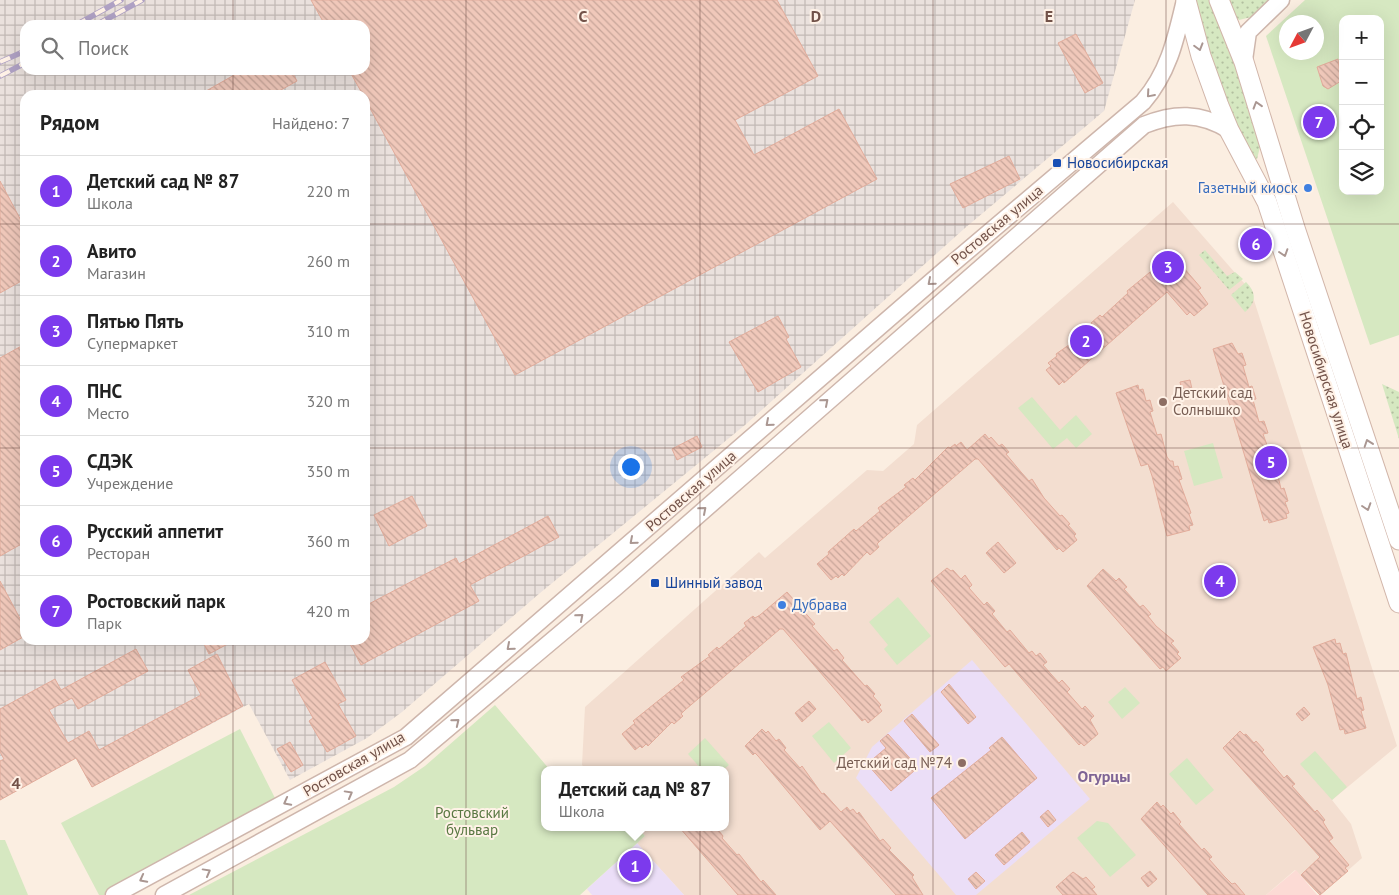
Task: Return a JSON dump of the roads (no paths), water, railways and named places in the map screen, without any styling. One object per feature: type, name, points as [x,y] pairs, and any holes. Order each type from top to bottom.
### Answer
[{"type":"main road","name":"Новосибирская улица","points":[[1186,0],[1201,56],[1229,130],[1267,202],[1399,603]]},
{"type":"main road","name":"Новосибирская улица","points":[[1219,4],[1244,62],[1270,149],[1399,540]]},
{"type":"main road","points":[[1245,160],[1252,164],[1260,164],[1268,157],[1270,149]]},
{"type":"main road","points":[[1359,482],[1379,475]]},
{"type":"street","name":"Ростовская улица","points":[[114,895],[406,736],[1143,102],[1157,86],[1167,67],[1186,0]]},
{"type":"street","points":[[1244,62],[1246,37],[1253,24],[1281,0]]},
{"type":"street","points":[[1219,4],[1237,25],[1253,24]]},
{"type":"street","name":"Ростовская улица","points":[[164,895],[410,760],[608,593],[1144,125],[1160,119],[1189,115],[1215,121],[1229,130]]},
{"type":"street","points":[[892,316],[906,332]]},
{"type":"street","points":[[406,736],[418,752]]},
{"type":"railway","points":[[85,20],[121,0]]},
{"type":"railway","points":[[105,20],[142,0]]},
{"type":"railway","points":[[0,62],[20,53]]},
{"type":"railway","points":[[0,76],[20,66]]},
{"type":"place","name":"Ростовский парк","points":[[1319,122]]},
{"type":"place","name":"Новосибирская","points":[[1057,163]]},
{"type":"place","name":"Газетный киоск","points":[[1308,188]]},
{"type":"place","name":"Русский аппетит","points":[[1256,244]]},
{"type":"place","name":"Пятью Пять","points":[[1168,267]]},
{"type":"place","name":"Авито","points":[[1086,341]]},
{"type":"place","name":"Детский сад Солнышко","points":[[1163,402]]},
{"type":"place","name":"СДЭК","points":[[1271,462]]},
{"type":"place","name":"ПНС","points":[[1220,581]]},
{"type":"place","name":"Шинный завод","points":[[655,583]]},
{"type":"place","name":"Дубрава","points":[[782,605]]},
{"type":"place","name":"Детский сад №74","points":[[962,763]]},
{"type":"place","name":"Детский сад № 87","points":[[635,866]]},
{"type":"district","name":"Огурцы","points":[[1104,776]]},
{"type":"park label","name":"Ростовский бульвар","points":[[472,822]]}]
